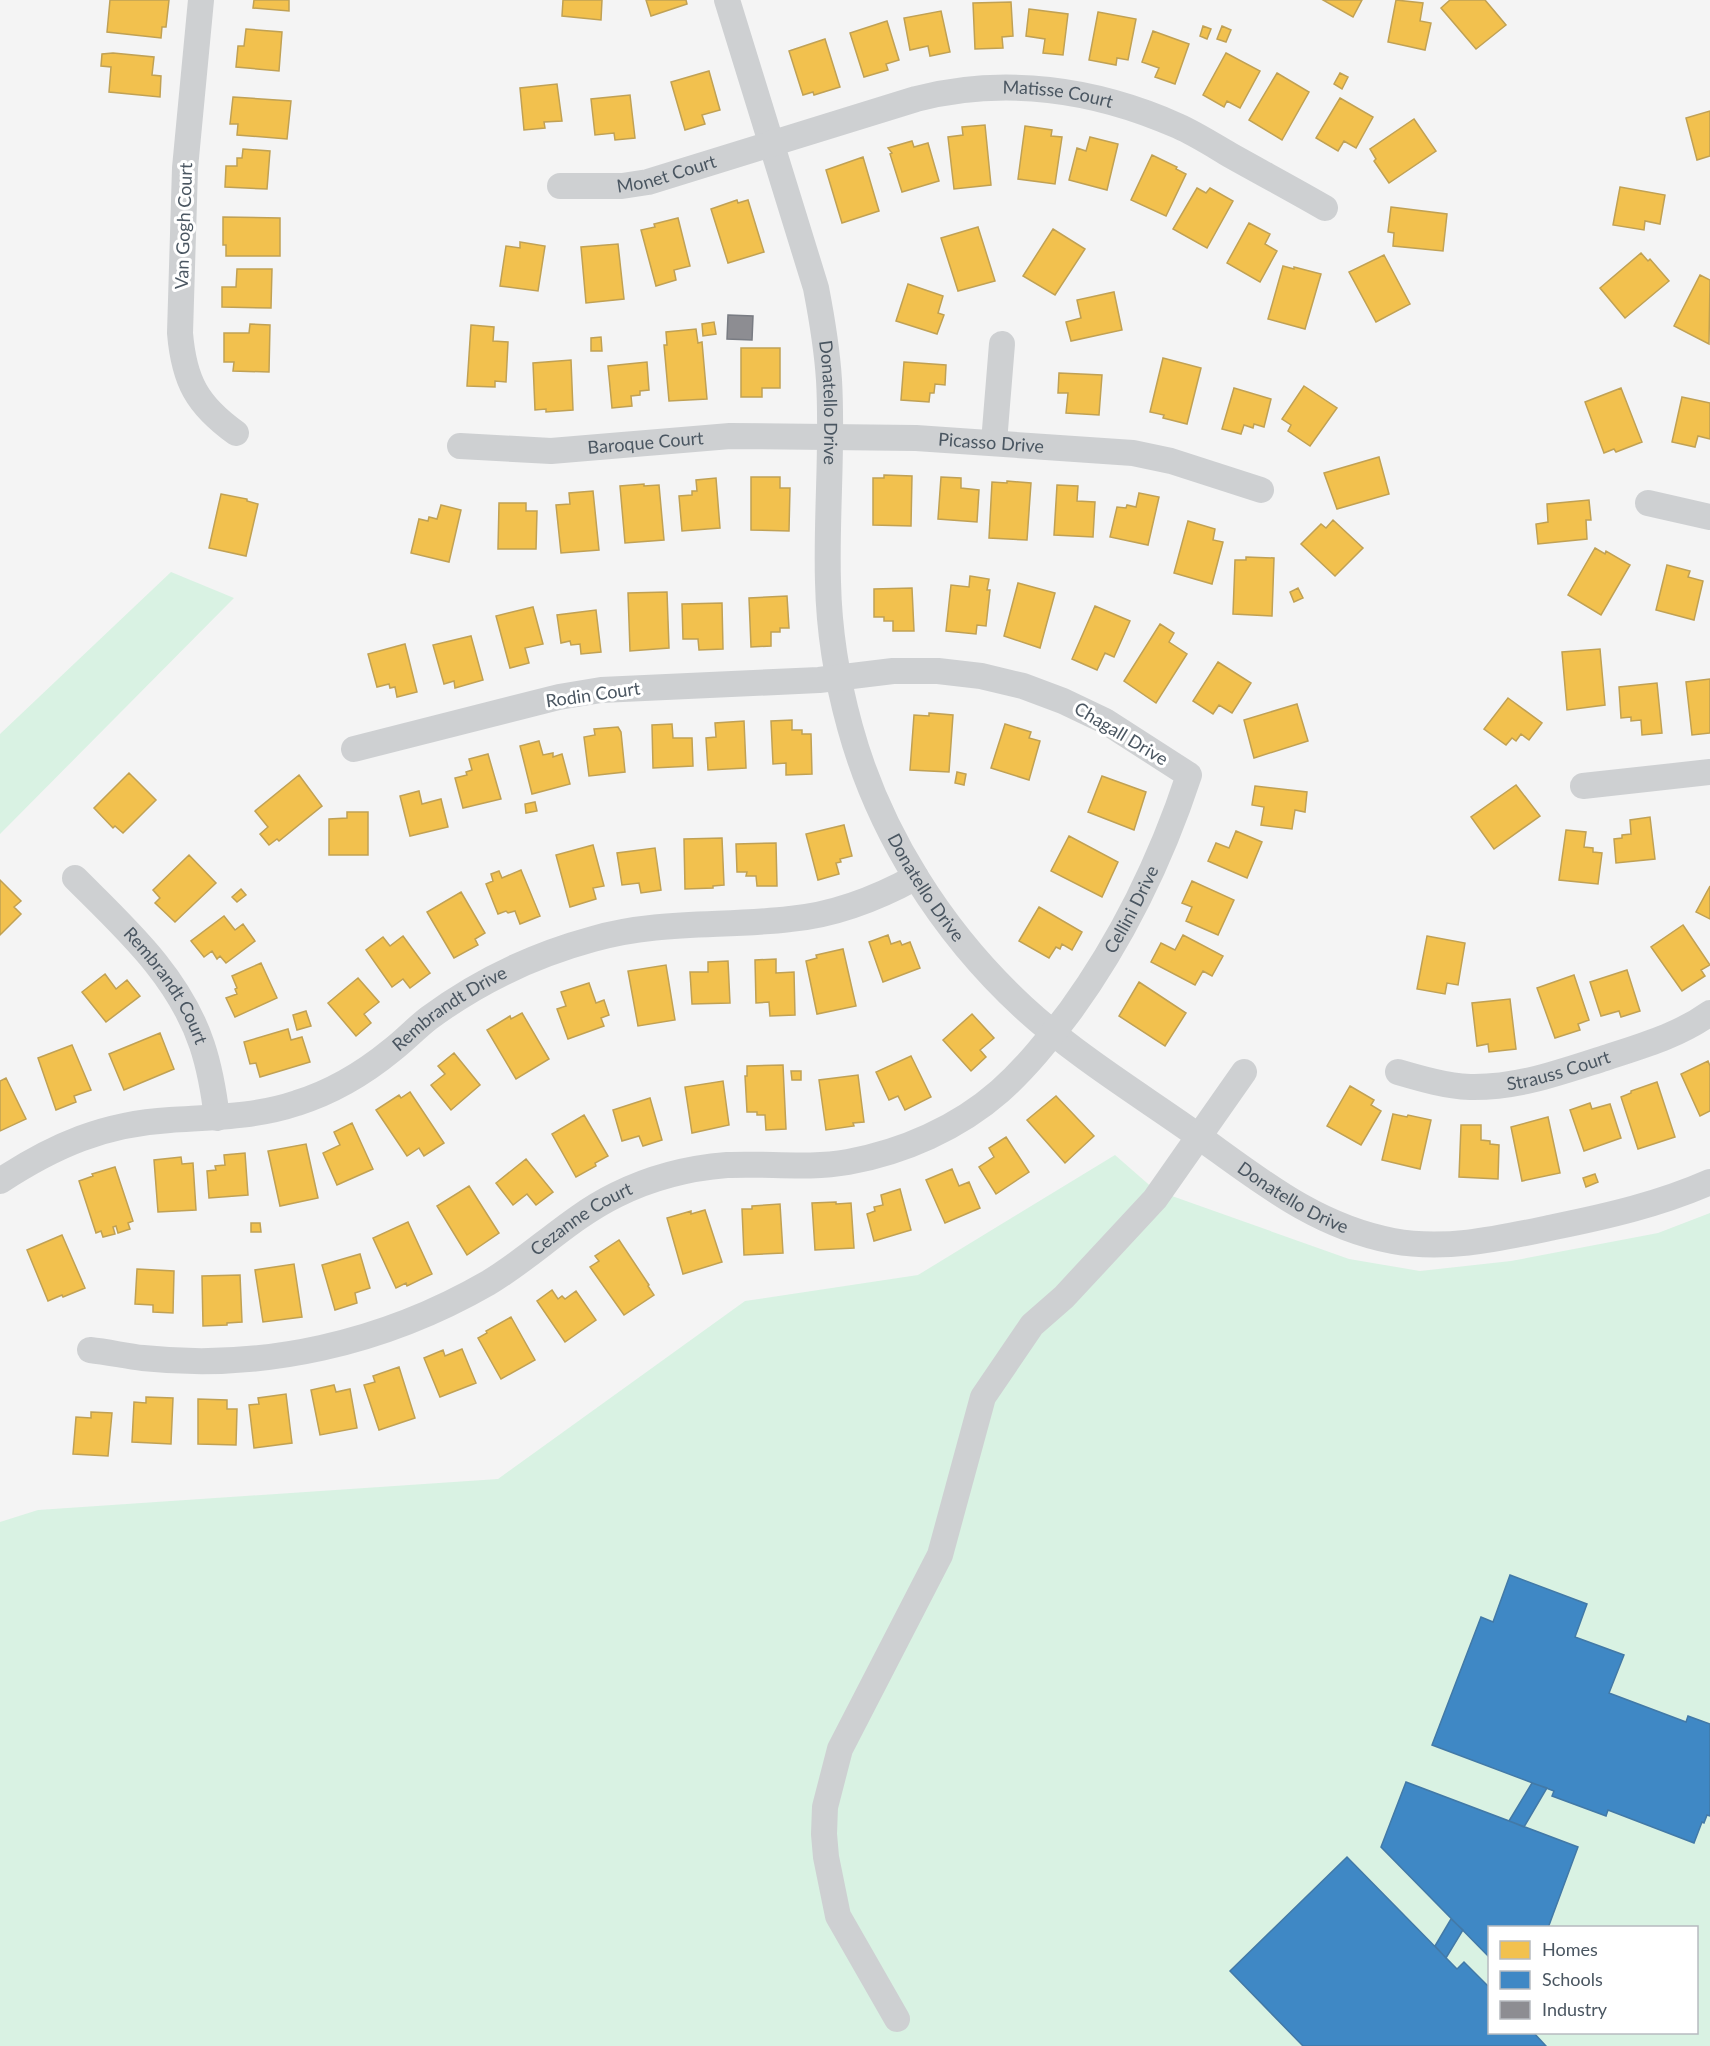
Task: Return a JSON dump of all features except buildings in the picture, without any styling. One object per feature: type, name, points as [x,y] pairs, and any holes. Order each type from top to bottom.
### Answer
[{"type":"street","name":"Van Gogh Court","points":[[201,0],[185,168],[180,333],[182,358],[190,382],[201,401],[217,419],[236,433]]},
{"type":"street","name":"Donatello Drive","points":[[727,0],[818,298],[826,337],[829,372],[828,584],[832,641],[838,678],[851,730],[869,783],[891,833],[916,877],[947,922],[984,968],[1054,1033],[1198,1136],[1295,1204],[1327,1221],[1363,1234],[1407,1243],[1436,1245],[1470,1243],[1626,1212],[1682,1194],[1710,1182]]},
{"type":"street","name":"Matisse Court","points":[[772,144],[941,92],[977,87],[1014,87],[1100,99],[1143,111],[1181,127],[1325,208]]},
{"type":"street","name":"Monet Court","points":[[560,186],[622,186],[648,182],[772,144]]},
{"type":"street","points":[[994,442],[1002,344]]},
{"type":"street","name":"Baroque Court","points":[[460,447],[551,451],[730,436],[829,437]]},
{"type":"street","name":"Picasso Drive","points":[[829,437],[994,442],[1133,453],[1261,490]]},
{"type":"street","points":[[1648,503],[1710,517]]},
{"type":"street","name":"Chagall Drive","points":[[838,678],[893,671],[938,671],[981,676],[1023,686],[1063,701],[1105,721],[1189,775]]},
{"type":"street","name":"Rodin Court","points":[[354,749],[559,697],[601,690],[838,678]]},
{"type":"street","points":[[1583,786],[1710,772]]},
{"type":"street","name":"Cellini Drive","points":[[1054,1033],[1091,982],[1123,930],[1151,875],[1177,812],[1189,775]]},
{"type":"street","name":"Rembrandt Drive","points":[[0,1181],[68,1142],[103,1130],[142,1123],[261,1113],[328,1091],[361,1073],[466,993],[506,971],[548,953],[596,938],[645,928],[790,920],[827,913],[866,901],[916,877]]},
{"type":"street","name":"Rembrandt Court","points":[[75,878],[148,952],[170,980],[188,1011],[202,1044],[212,1078],[217,1118]]},
{"type":"street","name":"Strauss Court","points":[[1398,1072],[1434,1083],[1470,1087],[1507,1085],[1534,1080],[1665,1038],[1698,1022],[1710,1013]]},
{"type":"street","name":"Cezanne Court","points":[[90,1350],[143,1358],[193,1361],[240,1360],[305,1352],[399,1326],[445,1306],[490,1281],[535,1251],[582,1215],[616,1195],[653,1180],[688,1171],[727,1165],[804,1166],[846,1162],[888,1152],[926,1138],[964,1117],[997,1093],[1026,1066],[1054,1033]]},
{"type":"street","points":[[897,2019],[838,1916],[826,1857],[824,1834],[825,1807],[840,1749],[940,1555],[984,1397],[1032,1324],[1064,1296],[1155,1199],[1244,1072]]},
{"type":"green space","points":[[171,572],[234,598],[0,834],[0,734]]},
{"type":"green space","points":[[1115,1155],[1155,1190],[1349,1259],[1420,1271],[1511,1261],[1658,1233],[1710,1213],[1710,2046],[0,2046],[0,1522],[38,1510],[498,1479],[745,1301],[918,1275]]}]
